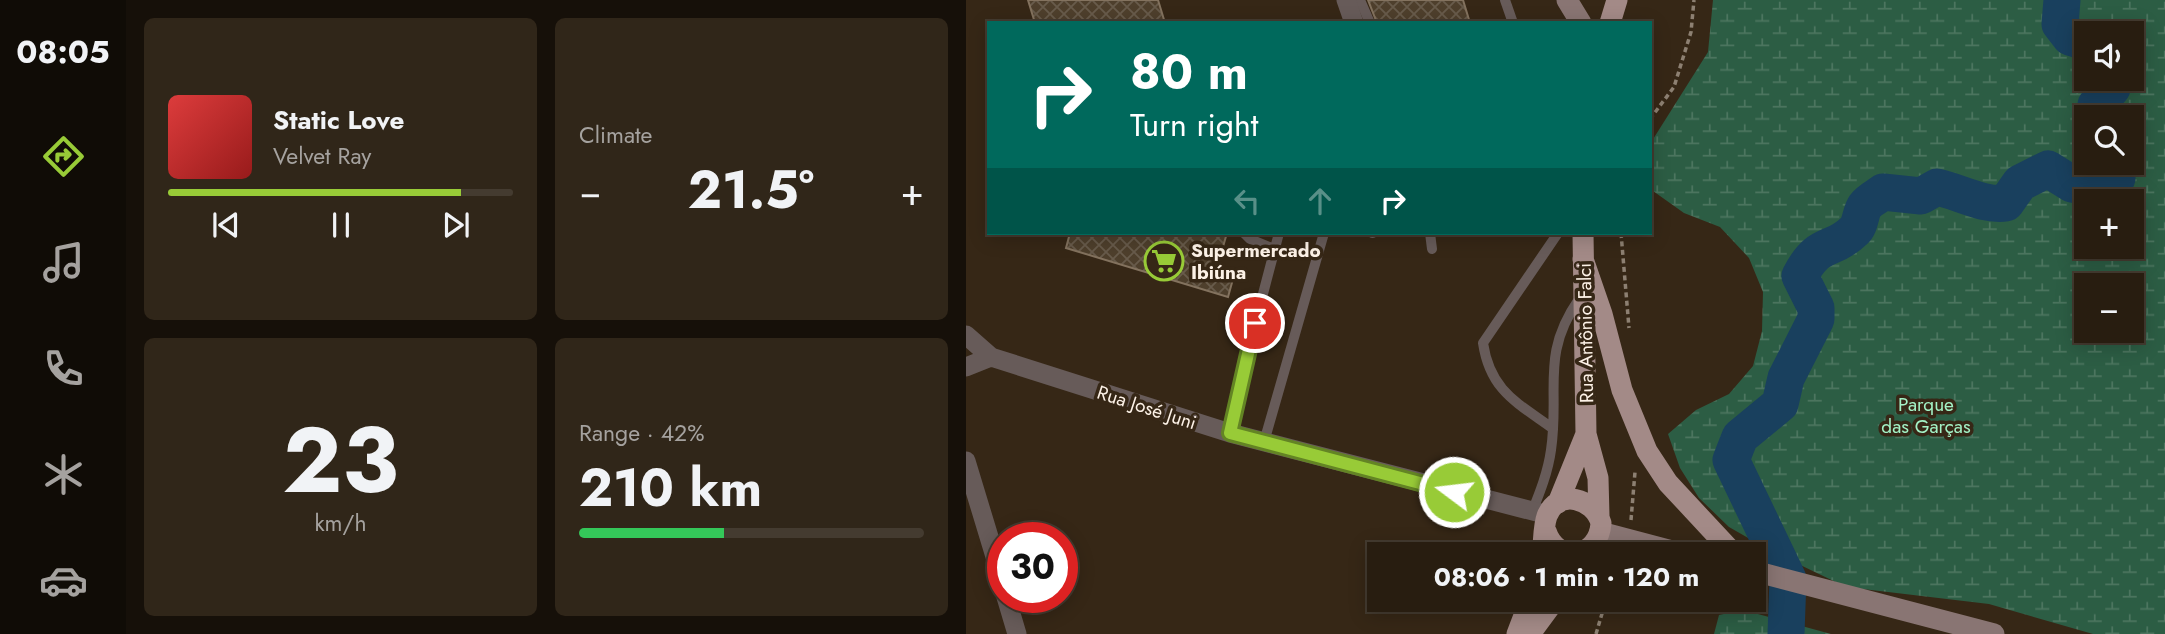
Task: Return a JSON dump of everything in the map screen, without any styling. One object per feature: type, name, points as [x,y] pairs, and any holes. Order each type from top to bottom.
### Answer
[{"type":"main road","points":[[1567,0],[1580,21]]},
{"type":"main road","name":"Rua Antônio Falci","points":[[1583,235],[1586,290],[1586,434],[1598,478],[1595,537]]},
{"type":"main road","points":[[1583,259],[1602,314],[1622,390],[1647,451],[1668,484],[1723,542]]},
{"type":"main road","name":"Rua Antônio Falci","points":[[1543,542],[1546,515],[1586,434]]},
{"type":"main road","points":[[1567,499],[1582,500],[1591,505],[1595,537],[1584,552],[1571,554],[1558,550],[1549,540],[1546,515],[1567,499]]},
{"type":"main road","points":[[1595,537],[1621,542]]},
{"type":"main road","points":[[1766,575],[1994,634]]},
{"type":"main road","points":[[1517,634],[1525,612]]},
{"type":"main road","points":[[1530,634],[1546,612]]},
{"type":"street","points":[[1346,0],[1353,21]]},
{"type":"street","points":[[966,335],[991,357],[966,367]]},
{"type":"street","name":"Rua José Juni","points":[[991,357],[1230,433],[1546,515]]},
{"type":"street","points":[[966,461],[987,530]]},
{"type":"street","points":[[1011,613],[1017,634]]},
{"type":"lane","points":[[1360,0],[1369,21]]},
{"type":"lane","points":[[1505,0],[1512,21]]},
{"type":"lane","points":[[1246,235],[1274,249]]},
{"type":"lane","points":[[1230,433],[1234,404],[1278,235]]},
{"type":"lane","points":[[1264,442],[1323,235]]},
{"type":"lane","points":[[1430,235],[1432,249]]},
{"type":"lane","points":[[1552,428],[1505,394],[1486,362],[1483,343],[1557,235]]},
{"type":"lane","points":[[1546,515],[1545,478],[1552,428],[1553,358],[1565,319],[1586,290]]},
{"type":"path","points":[[1652,116],[1675,87],[1691,32],[1694,0]]},
{"type":"path","points":[[1596,634],[1602,612]]},
{"type":"green space","name":"Parque das Garças","points":[[1713,0],[2165,0],[2165,634],[2093,634],[1989,604],[1846,587],[1771,551],[1766,548],[1766,542],[1755,542],[1729,527],[1699,498],[1680,468],[1668,434],[1696,410],[1729,394],[1753,366],[1762,331],[1763,292],[1749,258],[1720,227],[1684,213],[1653,191],[1652,141],[1708,52]]},
{"type":"green space","points":[[1750,612],[1831,634],[1714,634],[1719,615]]},
{"type":"building","points":[[1028,0],[1158,0],[1164,21],[1034,21]]},
{"type":"building","points":[[1368,0],[1463,0],[1469,21],[1376,21]]},
{"type":"building","name":"Supermercado Ibiúna","points":[[1069,235],[1226,235],[1215,274],[1233,279],[1228,297],[1066,248]]},
{"type":"waterway","points":[[2062,0],[2060,24],[2074,38]]},
{"type":"waterway","points":[[2096,105],[2109,91]]},
{"type":"waterway","points":[[1786,634],[1788,579],[1731,460],[1740,437],[1780,404],[1786,378],[1816,319],[1816,308],[1800,276],[1807,264],[1820,251],[1854,231],[1865,206],[1883,192],[1921,196],[1937,187],[1980,201],[2006,203],[2020,183],[2048,169],[2072,184],[2099,189],[2117,178],[2116,175]]},
{"type":"place","name":"Supermercado Ibiúna","points":[[1164,261]]},
{"type":"route","points":[[1255,323],[1234,404],[1230,433],[1454,492]]}]
